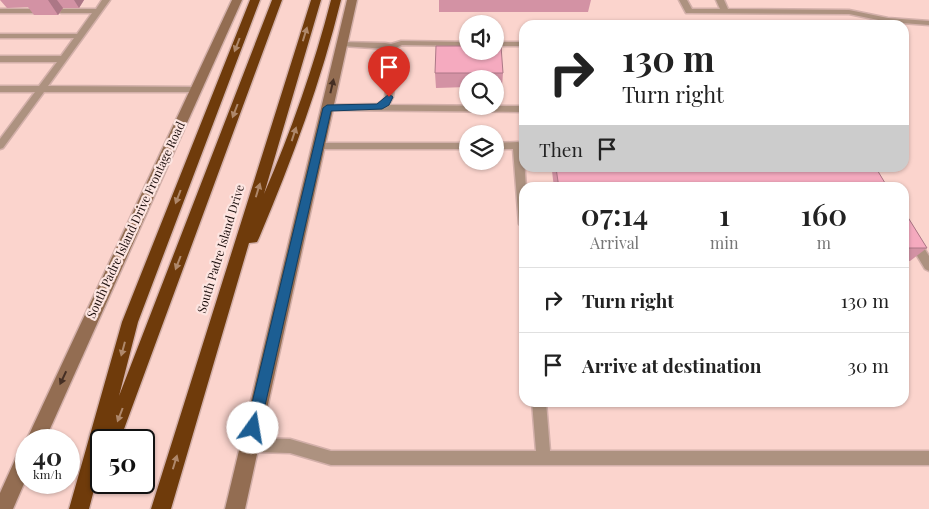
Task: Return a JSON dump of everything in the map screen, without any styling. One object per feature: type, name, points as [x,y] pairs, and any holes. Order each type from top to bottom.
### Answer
[{"type":"highway","points":[[79,509],[130,322],[255,0]]},
{"type":"highway","points":[[115,429],[277,0]]},
{"type":"highway","name":"South Padre Island Drive","points":[[161,509],[316,0]]},
{"type":"highway","points":[[222,308],[287,156],[327,36],[336,0]]},
{"type":"highway","points":[[84,509],[90,493]]},
{"type":"main road","name":"South Padre Island Drive Frontage Road","points":[[40,429],[237,0]]},
{"type":"main road","points":[[235,509],[352,0]]},
{"type":"main road","points":[[3,509],[7,484],[15,473]]},
{"type":"lane","points":[[0,146],[106,0]]},
{"type":"lane","points":[[684,0],[689,12],[849,12],[888,20]]},
{"type":"lane","points":[[720,0],[725,12]]},
{"type":"lane","points":[[0,11],[36,12]]},
{"type":"lane","points":[[61,11],[98,11]]},
{"type":"lane","points":[[909,22],[929,23]]},
{"type":"lane","points":[[0,36],[80,36]]},
{"type":"lane","points":[[392,48],[401,43],[459,44]]},
{"type":"lane","points":[[342,44],[385,45],[392,48],[394,54],[389,97],[386,103],[379,107]]},
{"type":"lane","points":[[504,44],[519,44]]},
{"type":"lane","points":[[0,59],[63,59]]},
{"type":"lane","points":[[0,90],[196,90]]},
{"type":"lane","points":[[327,108],[519,109]]},
{"type":"lane","points":[[319,146],[459,146]]},
{"type":"lane","points":[[504,146],[519,146]]},
{"type":"lane","points":[[909,233],[929,266]]},
{"type":"lane","points":[[539,407],[544,458]]},
{"type":"lane","points":[[249,445],[290,446],[331,458],[929,458]]},
{"type":"building","points":[[436,46],[459,46],[459,60],[502,60],[503,70],[459,70],[459,73],[435,73]]},
{"type":"building","points":[[557,172],[878,172],[884,182],[558,182]]},
{"type":"building","points":[[909,219],[927,248],[909,248]]},
{"type":"route","points":[[253,428],[327,108],[379,107],[386,103],[389,97]]}]
